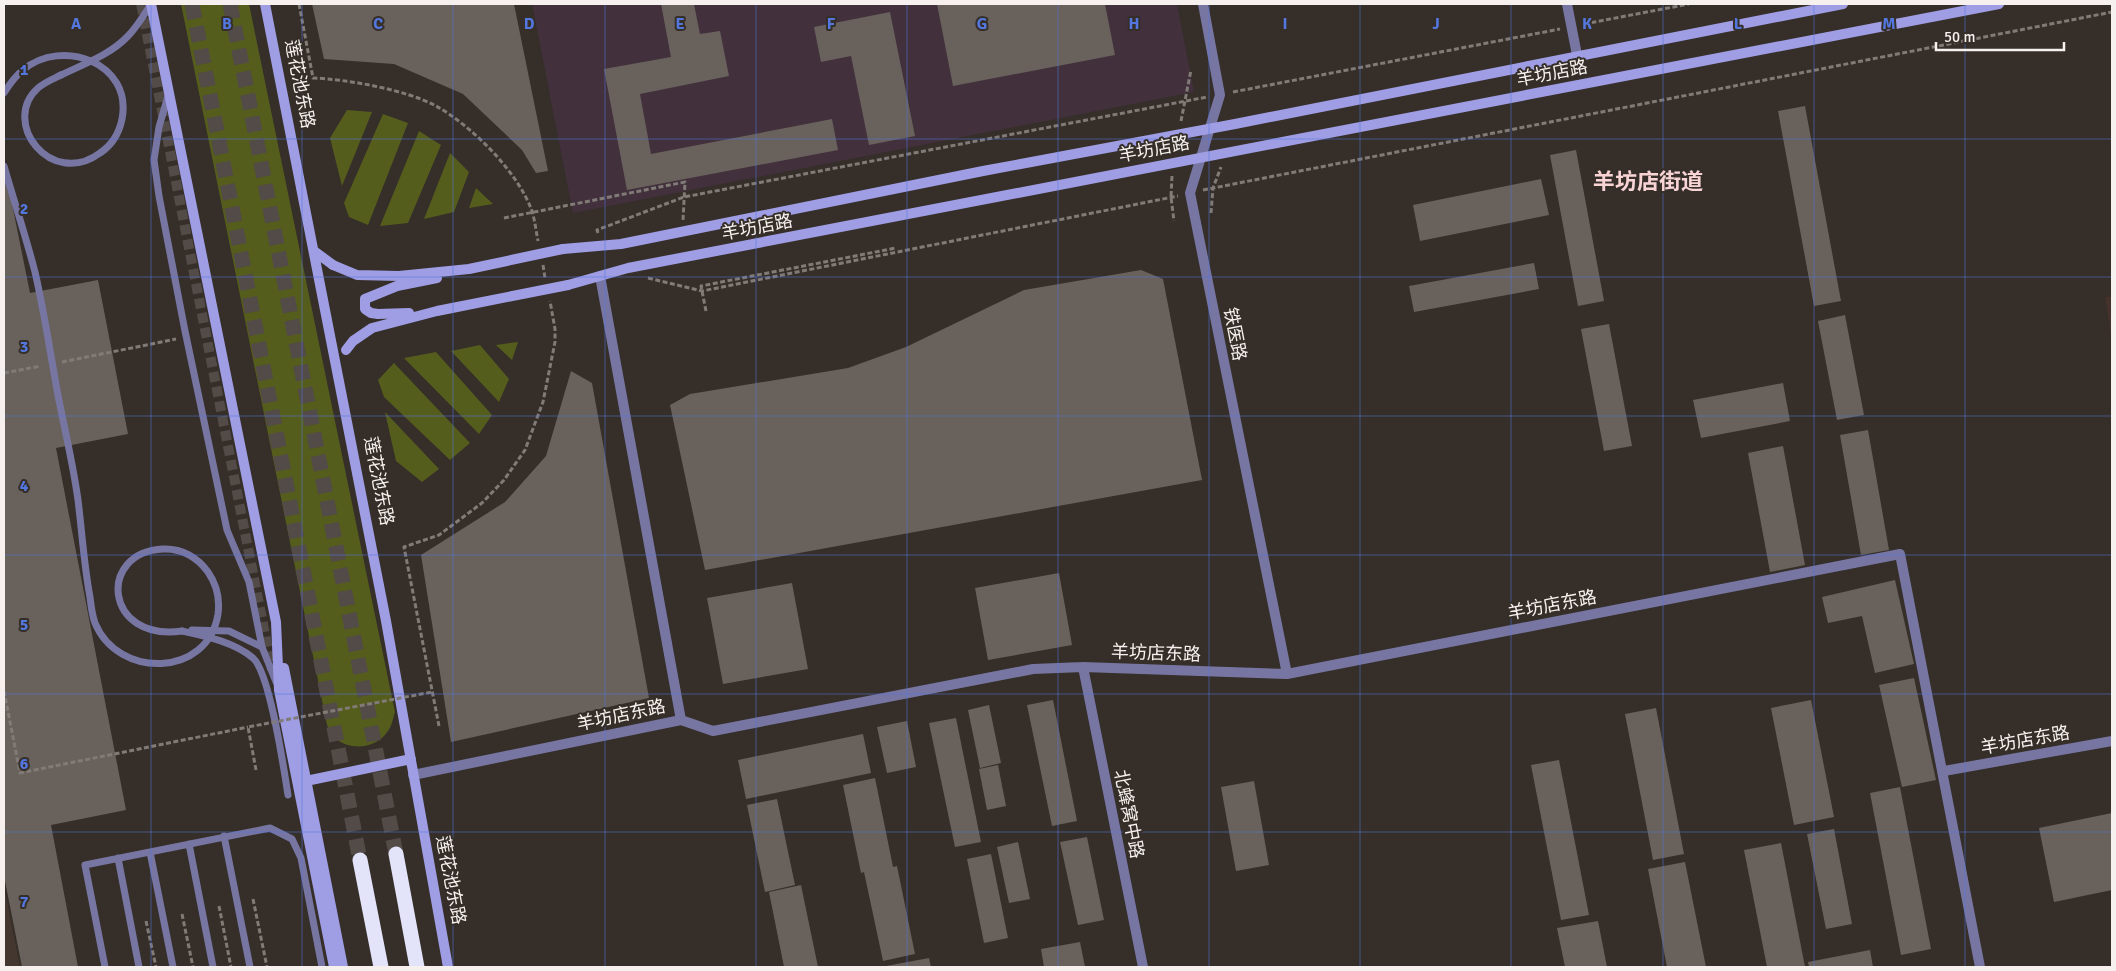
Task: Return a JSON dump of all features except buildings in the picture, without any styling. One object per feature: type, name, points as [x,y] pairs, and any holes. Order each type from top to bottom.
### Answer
[{"type":"highway","points":[[396,854],[417,967]]},
{"type":"highway","points":[[360,860],[381,967]]},
{"type":"main road","points":[[151,4],[276,622],[343,967]]},
{"type":"main road","name":"莲花池东路","points":[[265,4],[338,368],[448,967]]},
{"type":"main road","name":"羊坊店路","points":[[314,252],[332,265],[357,275],[399,276],[469,269],[562,249],[606,245],[983,170],[1208,129],[1844,4]]},
{"type":"main road","name":"羊坊店路","points":[[338,368],[346,350],[353,341],[372,328],[437,311],[568,286],[628,268],[1998,4]]},
{"type":"main road","points":[[437,311],[399,314],[371,313],[365,309],[365,299],[397,286],[442,277],[469,269]]},
{"type":"main road","points":[[276,622],[279,690],[334,967]]},
{"type":"main road","points":[[306,781],[411,759]]},
{"type":"street","points":[[1203,4],[1220,95]]},
{"type":"street","points":[[1567,4],[1577,55]]},
{"type":"street","name":"铁医路","points":[[1220,95],[1208,129],[1190,193],[1287,674]]},
{"type":"street","points":[[600,276],[680,720]]},
{"type":"street","name":"羊坊店东路","points":[[412,775],[680,720],[713,731],[1034,669],[1083,667],[1287,674],[1900,554],[1944,772],[2112,741]]},
{"type":"street","name":"北蜂窝中路","points":[[1083,667],[1143,967]]},
{"type":"street","points":[[1944,772],[1979,967]]},
{"type":"lane","points":[[4,93],[13,79],[23,69],[47,58],[68,54],[80,56],[101,66],[116,83],[121,96],[122,115],[115,138],[108,147],[91,160],[79,163],[56,162],[39,151],[28,131],[25,120],[30,99],[37,89],[61,75],[115,47],[132,32],[151,4]]},
{"type":"lane","points":[[168,95],[159,127],[154,160],[186,337],[227,530],[249,582],[262,647],[279,690]]},
{"type":"lane","points":[[4,166],[35,273],[78,499],[88,585],[96,624],[109,644],[120,653],[142,663],[160,664],[182,660],[205,645],[217,620],[218,597],[216,586],[202,564],[188,554],[172,549],[151,550],[133,558],[122,571],[119,581],[121,605],[133,622],[144,629],[168,633],[207,629],[229,631],[262,647]]},
{"type":"lane","points":[[182,631],[207,636],[239,649],[254,659],[265,681],[283,760],[288,795]]},
{"type":"lane","points":[[105,967],[84,865],[270,828],[292,839],[301,858],[322,967]]},
{"type":"lane","points":[[224,836],[250,967]]},
{"type":"lane","points":[[189,844],[213,967]]},
{"type":"lane","points":[[150,852],[173,967]]},
{"type":"lane","points":[[118,858],[139,967]]},
{"type":"path","points":[[299,4],[313,78],[386,88],[434,105],[465,125],[489,147],[521,189],[532,212],[538,243]]},
{"type":"path","points":[[606,245],[597,230],[684,197],[1689,4]]},
{"type":"path","points":[[646,278],[702,292],[1190,193],[2112,12]]},
{"type":"path","points":[[504,218],[685,182],[683,222]]},
{"type":"path","points":[[706,311],[701,286],[896,248]]},
{"type":"path","points":[[542,262],[546,282]]},
{"type":"path","points":[[439,726],[404,547],[440,535],[482,503],[504,480],[525,450],[543,402],[554,342],[555,329],[550,301]]},
{"type":"path","points":[[62,362],[186,337]]},
{"type":"path","points":[[4,373],[42,366]]},
{"type":"path","points":[[4,691],[20,773],[432,692]]},
{"type":"path","points":[[248,727],[256,770]]},
{"type":"path","points":[[253,898],[266,967]]},
{"type":"path","points":[[219,906],[231,967]]},
{"type":"path","points":[[182,914],[193,967]]},
{"type":"path","points":[[146,920],[156,967]]},
{"type":"shaded area","points":[[532,4],[1177,4],[1194,92],[573,213]]},
{"type":"shaded area","points":[[2112,296],[2112,341],[2105,297]]},
{"type":"shaded area","points":[[4,886],[20,967],[4,967]]},
{"type":"green space","points":[[181,4],[249,4],[395,712],[388,731],[383,737],[371,744],[356,746],[341,742],[334,737],[327,725]]},
{"type":"green space","points":[[347,110],[372,112],[342,186],[330,138]]},
{"type":"green space","points":[[383,114],[408,123],[368,225],[349,217],[344,203]]},
{"type":"green space","points":[[419,131],[441,145],[408,223],[380,226]]},
{"type":"green space","points":[[450,153],[469,172],[454,212],[424,219]]},
{"type":"green space","points":[[476,188],[493,204],[469,208]]},
{"type":"green space","points":[[518,342],[512,360],[496,345]]},
{"type":"green space","points":[[480,345],[509,379],[499,402],[451,351]]},
{"type":"green space","points":[[436,352],[492,415],[479,434],[404,358]]},
{"type":"green space","points":[[394,363],[470,443],[450,460],[384,397],[378,380]]},
{"type":"green space","points":[[385,412],[439,469],[422,482],[396,461]]},
{"type":"tunnel","points":[[141,4],[272,670]]},
{"type":"tunnel","points":[[192,4],[360,860]]},
{"type":"tunnel","points":[[230,4],[396,854]]},
{"type":"district","name":"羊坊店街道","points":[[1648,181]]}]
